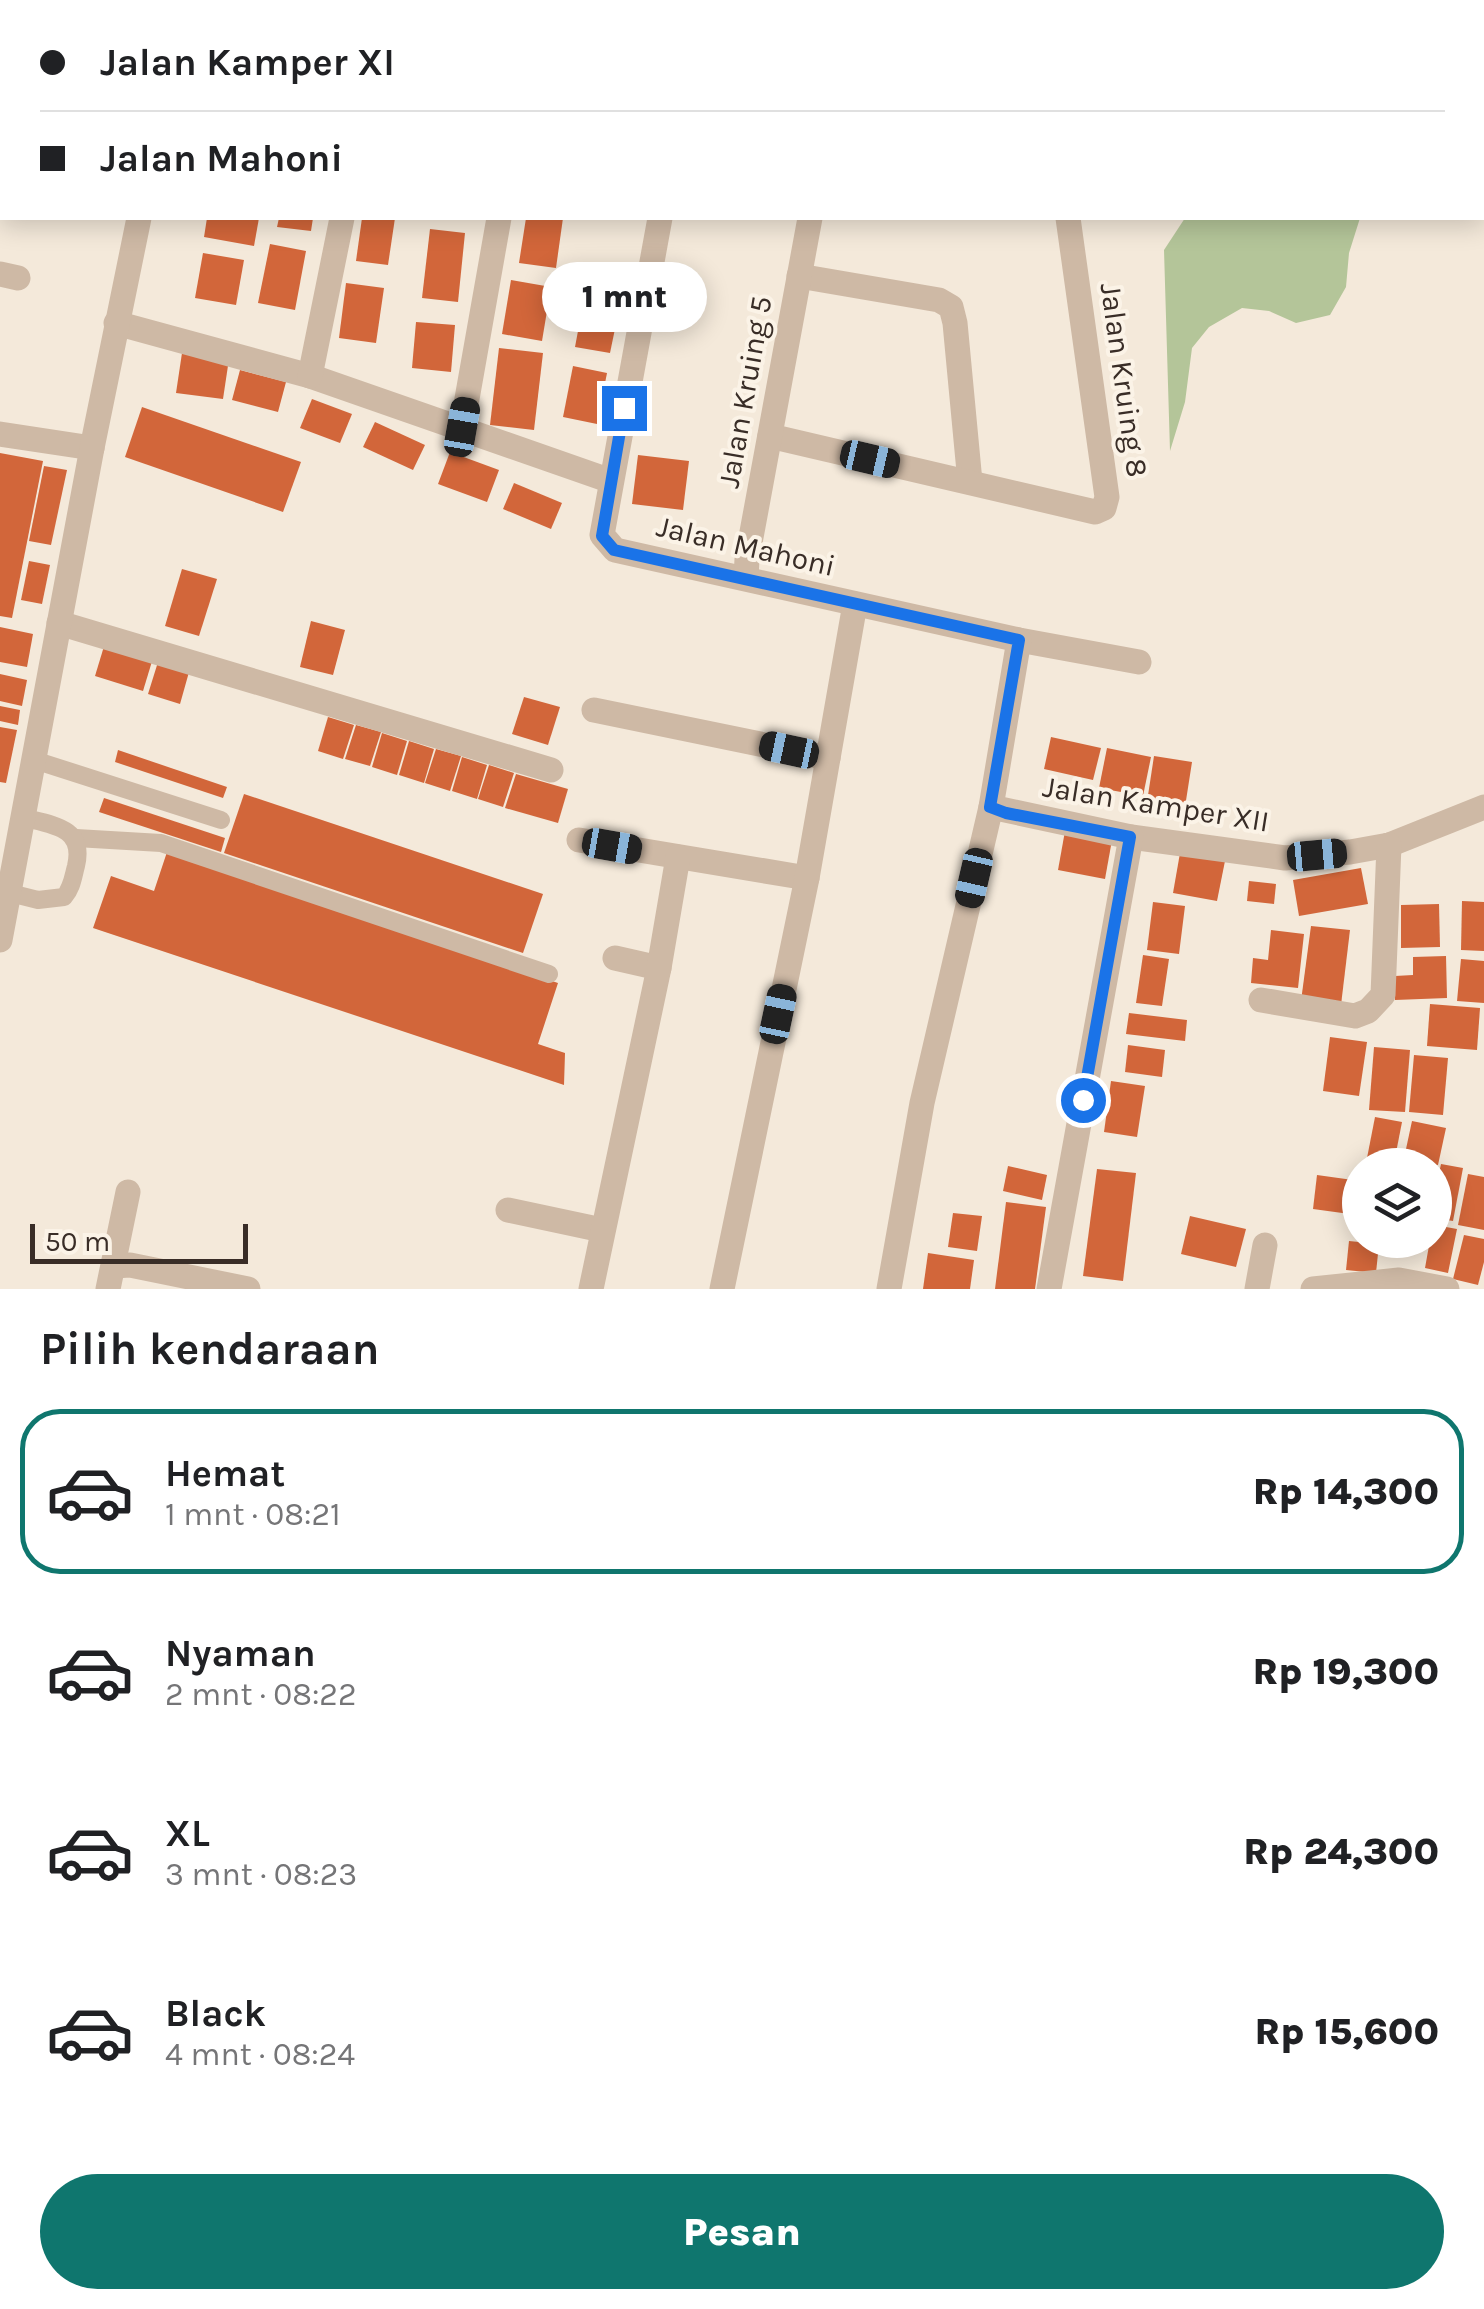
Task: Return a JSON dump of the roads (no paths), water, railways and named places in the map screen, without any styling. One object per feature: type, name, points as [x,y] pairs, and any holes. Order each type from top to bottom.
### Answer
[{"type":"street","points":[[0,940],[139,220]]},
{"type":"street","points":[[310,376],[342,220]]},
{"type":"street","points":[[462,427],[499,220]]},
{"type":"street","name":"Jalan Mahoni","points":[[660,220],[602,536],[614,550],[1019,640],[1139,662]]},
{"type":"street","name":"Jalan Kruing 5","points":[[746,578],[810,220]]},
{"type":"street","name":"Jalan Kruing 8","points":[[770,436],[1095,512],[1104,508],[1107,497],[1068,220]]},
{"type":"street","points":[[799,276],[939,300],[951,307],[956,322],[970,482]]},
{"type":"street","points":[[116,322],[310,376],[611,481]]},
{"type":"street","points":[[0,434],[92,448]]},
{"type":"street","points":[[722,1289],[807,878],[855,604]]},
{"type":"street","points":[[59,623],[551,770]]},
{"type":"street","points":[[889,1289],[922,1104],[990,807],[1019,640]]},
{"type":"street","points":[[594,710],[828,758]]},
{"type":"street","name":"Jalan Kamper XII","points":[[990,807],[1130,837],[1284,858],[1388,844],[1484,807]]},
{"type":"street","points":[[1049,1289],[1130,837]]},
{"type":"street","points":[[580,840],[807,878]]},
{"type":"street","points":[[1261,1000],[1355,1016],[1368,1011],[1383,995],[1388,844]]},
{"type":"street","points":[[591,1289],[659,968],[678,857]]},
{"type":"street","points":[[615,958],[659,968]]},
{"type":"street","points":[[111,1278],[128,1192]]},
{"type":"street","points":[[508,1210],[602,1230]]},
{"type":"street","points":[[1257,1289],[1265,1245]]},
{"type":"street","points":[[111,1278],[130,1264],[248,1289]]},
{"type":"street","points":[[1313,1289],[1398,1280],[1447,1289]]},
{"type":"lane","points":[[34,760],[222,820]]},
{"type":"lane","points":[[10,893],[38,900],[64,897],[70,890],[78,855],[76,838],[68,830],[25,818]]},
{"type":"lane","points":[[76,838],[161,844],[549,974]]}]
